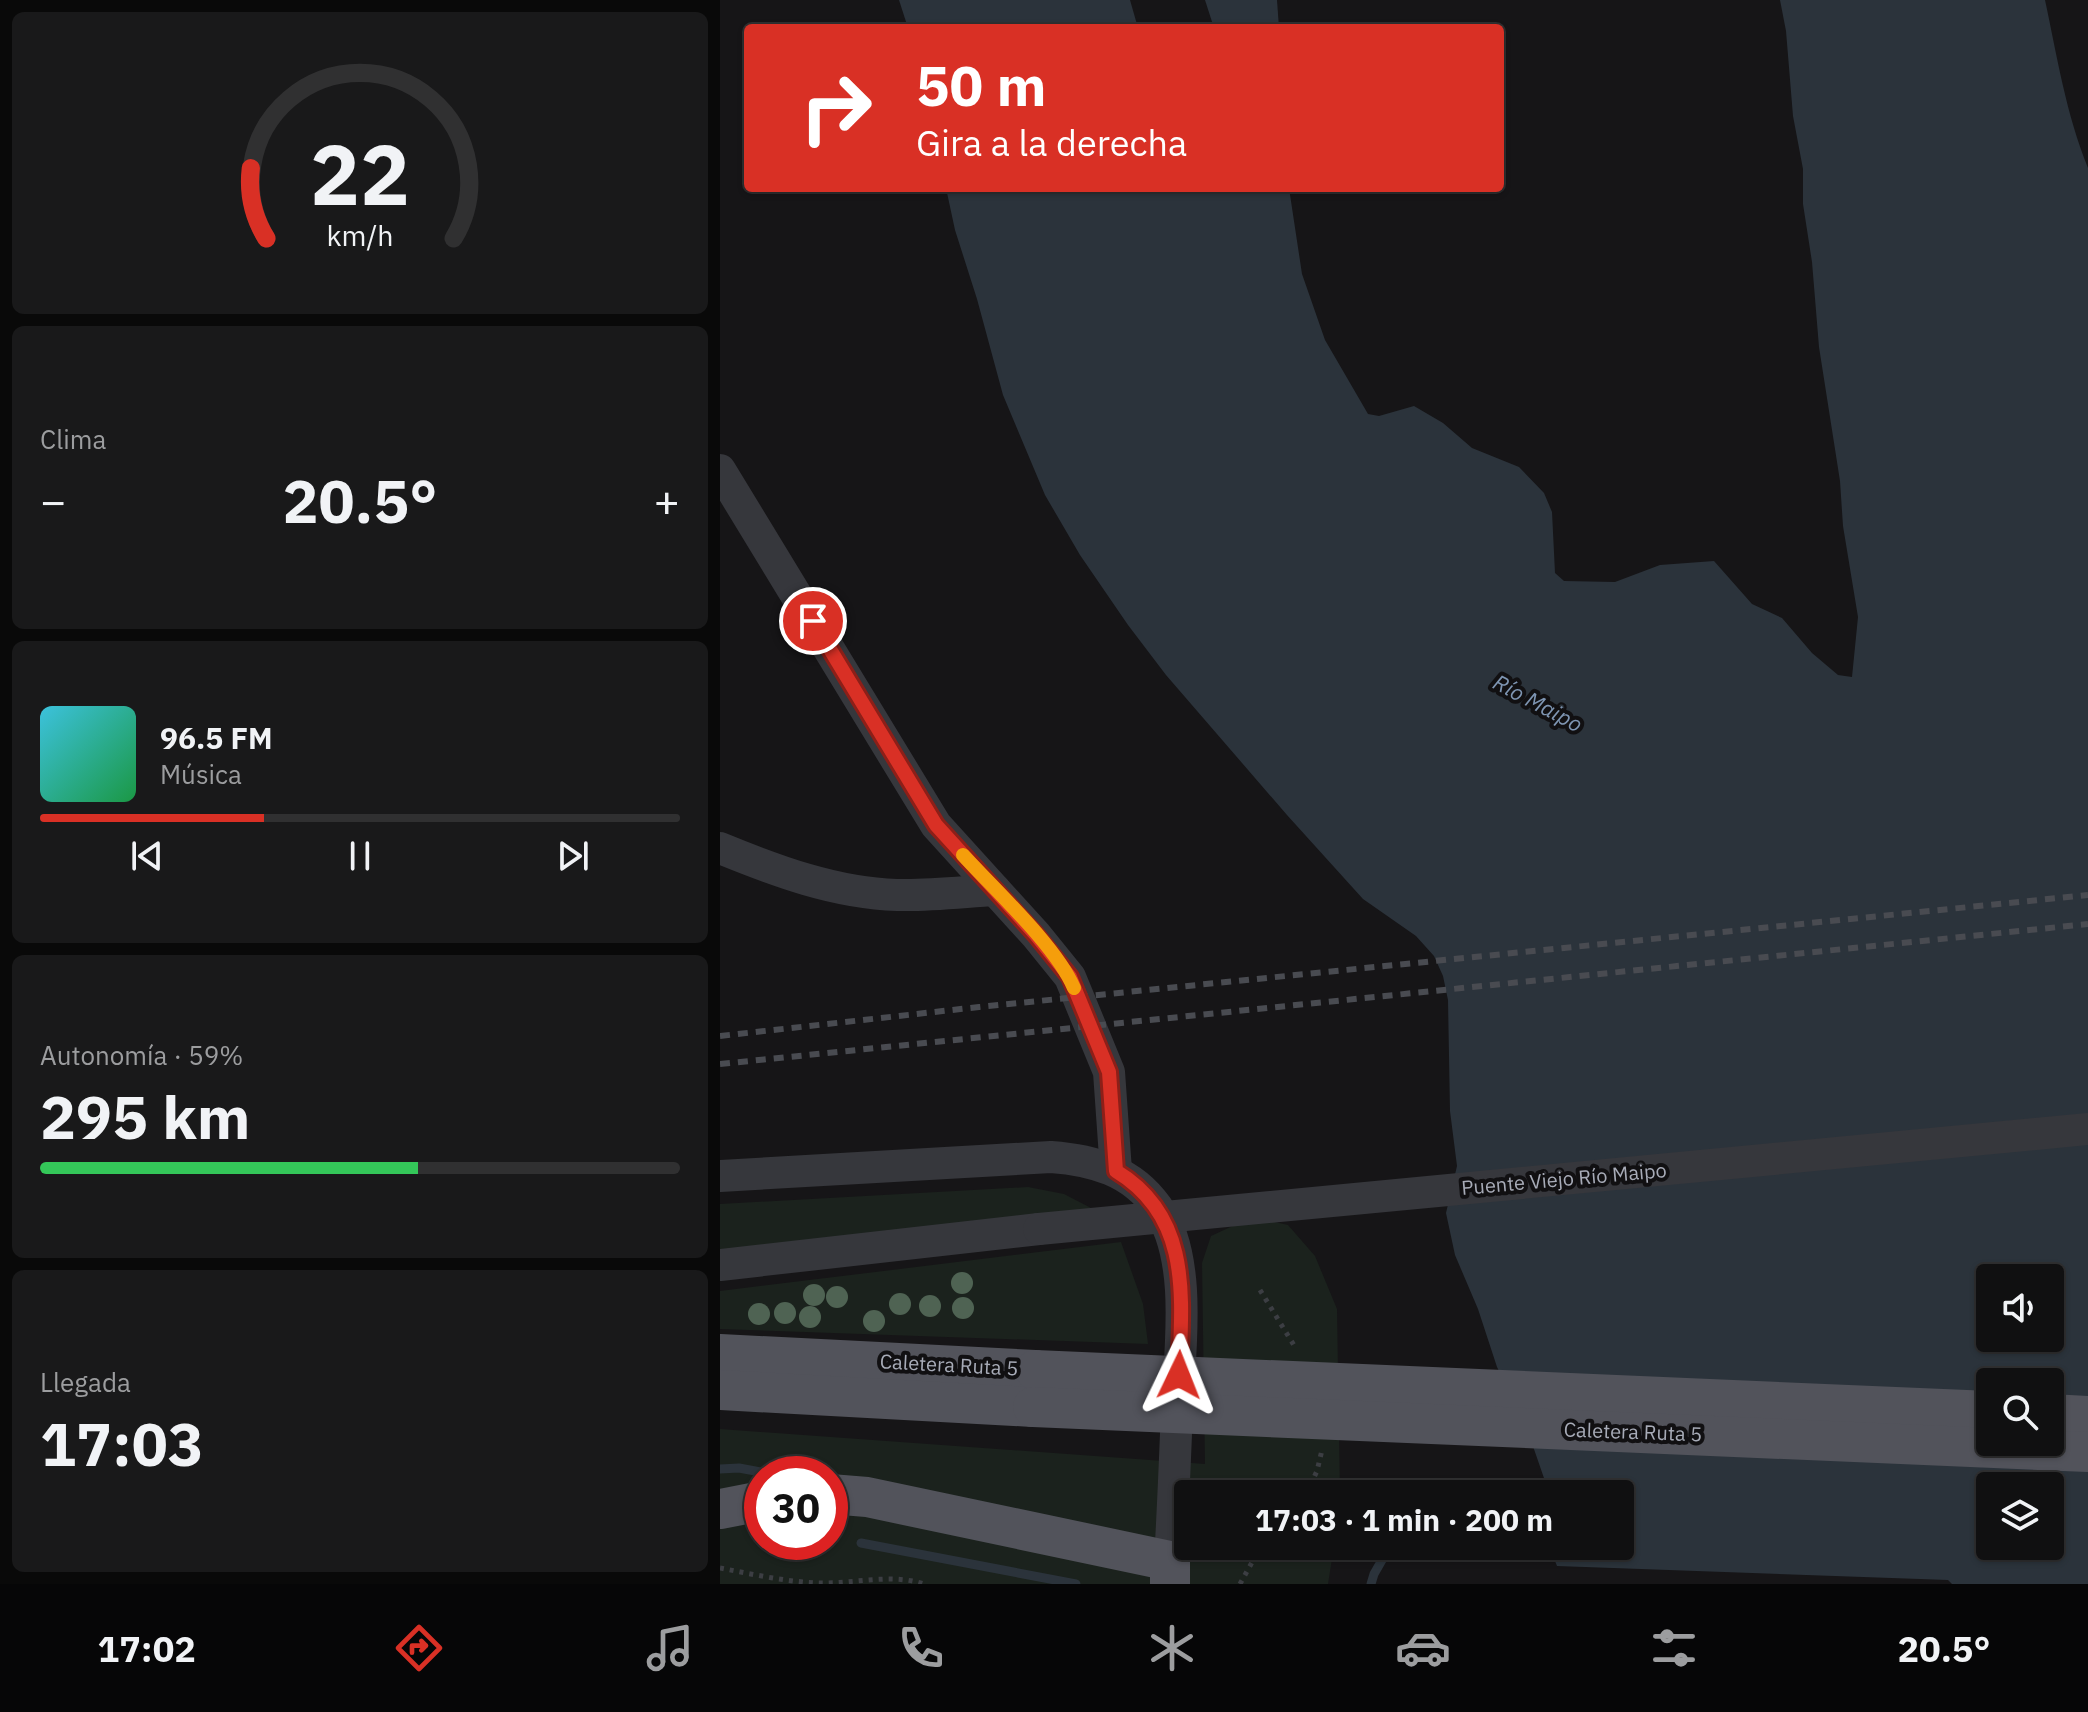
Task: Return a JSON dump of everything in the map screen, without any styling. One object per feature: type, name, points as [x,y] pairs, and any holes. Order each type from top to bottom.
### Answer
[{"type":"main road","name":"Caletera Ruta 5","points":[[720,1354],[1034,1388],[2088,1452]]},
{"type":"main road","name":"Caletera Ruta 5","points":[[720,1390],[1034,1388],[1976,1411]]},
{"type":"main road","points":[[2064,1415],[2088,1416]]},
{"type":"main road","points":[[848,1495],[867,1497],[1170,1572]]},
{"type":"main road","points":[[720,1509],[744,1504]]},
{"type":"street","points":[[720,470],[936,825],[1070,977],[1109,1072],[1116,1171]]},
{"type":"street","points":[[720,848],[775,870],[834,886],[896,895],[995,890]]},
{"type":"street","name":"Puente Viejo Río Maipo","points":[[720,1265],[1039,1229],[2088,1129]]},
{"type":"street","points":[[720,1176],[1051,1157],[1077,1159],[1116,1171],[1147,1193],[1159,1210],[1175,1251],[1179,1275],[1181,1320],[1170,1572]]},
{"type":"path","points":[[1240,1584],[1253,1560]]},
{"type":"path","points":[[720,1568],[816,1583],[884,1579],[924,1584]]},
{"type":"shaded area","points":[[1028,1187],[1064,1194],[1093,1209],[720,1253],[720,1204]]},
{"type":"shaded area","points":[[1252,1217],[1288,1225],[1315,1256],[1337,1309],[1340,1480],[1174,1480],[1174,1560],[1332,1560],[1328,1584],[720,1584],[720,1429],[1205,1464],[1202,1263],[1211,1236]]},
{"type":"shaded area","points":[[1121,1242],[1143,1304],[1148,1344],[720,1329],[720,1291]]},
{"type":"water","points":[[899,0],[1130,0],[1137,24],[907,24]]},
{"type":"water","points":[[1205,0],[1277,0],[1279,24],[1213,24]]},
{"type":"water","name":"Río Maipo","points":[[1780,0],[2045,0],[2068,106],[2088,168],[2088,1584],[1952,1584],[1948,1580],[1557,1566],[1555,1560],[1634,1560],[1634,1480],[1545,1480],[1526,1426],[1497,1367],[1478,1309],[1455,1255],[1446,1213],[1457,1166],[1450,1111],[1448,1000],[1443,976],[1434,956],[1416,936],[1363,899],[1166,675],[1080,555],[1045,495],[1003,395],[947,192],[1290,192],[1302,274],[1325,340],[1368,414],[1379,416],[1414,406],[1443,423],[1472,448],[1519,467],[1544,493],[1552,512],[1555,573],[1564,581],[1615,582],[1660,565],[1714,561],[1752,604],[1782,618],[1812,653],[1838,675],[1852,677],[1858,617],[1819,347],[1812,262],[1803,204],[1803,169],[1793,116],[1786,31]]},
{"type":"waterway","points":[[720,1469],[744,1469]]},
{"type":"waterway","points":[[861,1543],[1076,1584]]},
{"type":"waterway","points":[[1371,1584],[1382,1560]]},
{"type":"railway","points":[[720,1036],[2088,895]]},
{"type":"railway","points":[[720,1064],[2088,924]]},
{"type":"slow traffic","points":[[963,855],[1036,935],[1070,977],[1074,988]]},
{"type":"route","points":[[813,621],[936,825],[1070,977],[1109,1072],[1116,1171],[1147,1193],[1168,1228],[1175,1251],[1181,1320],[1179,1375]]}]
